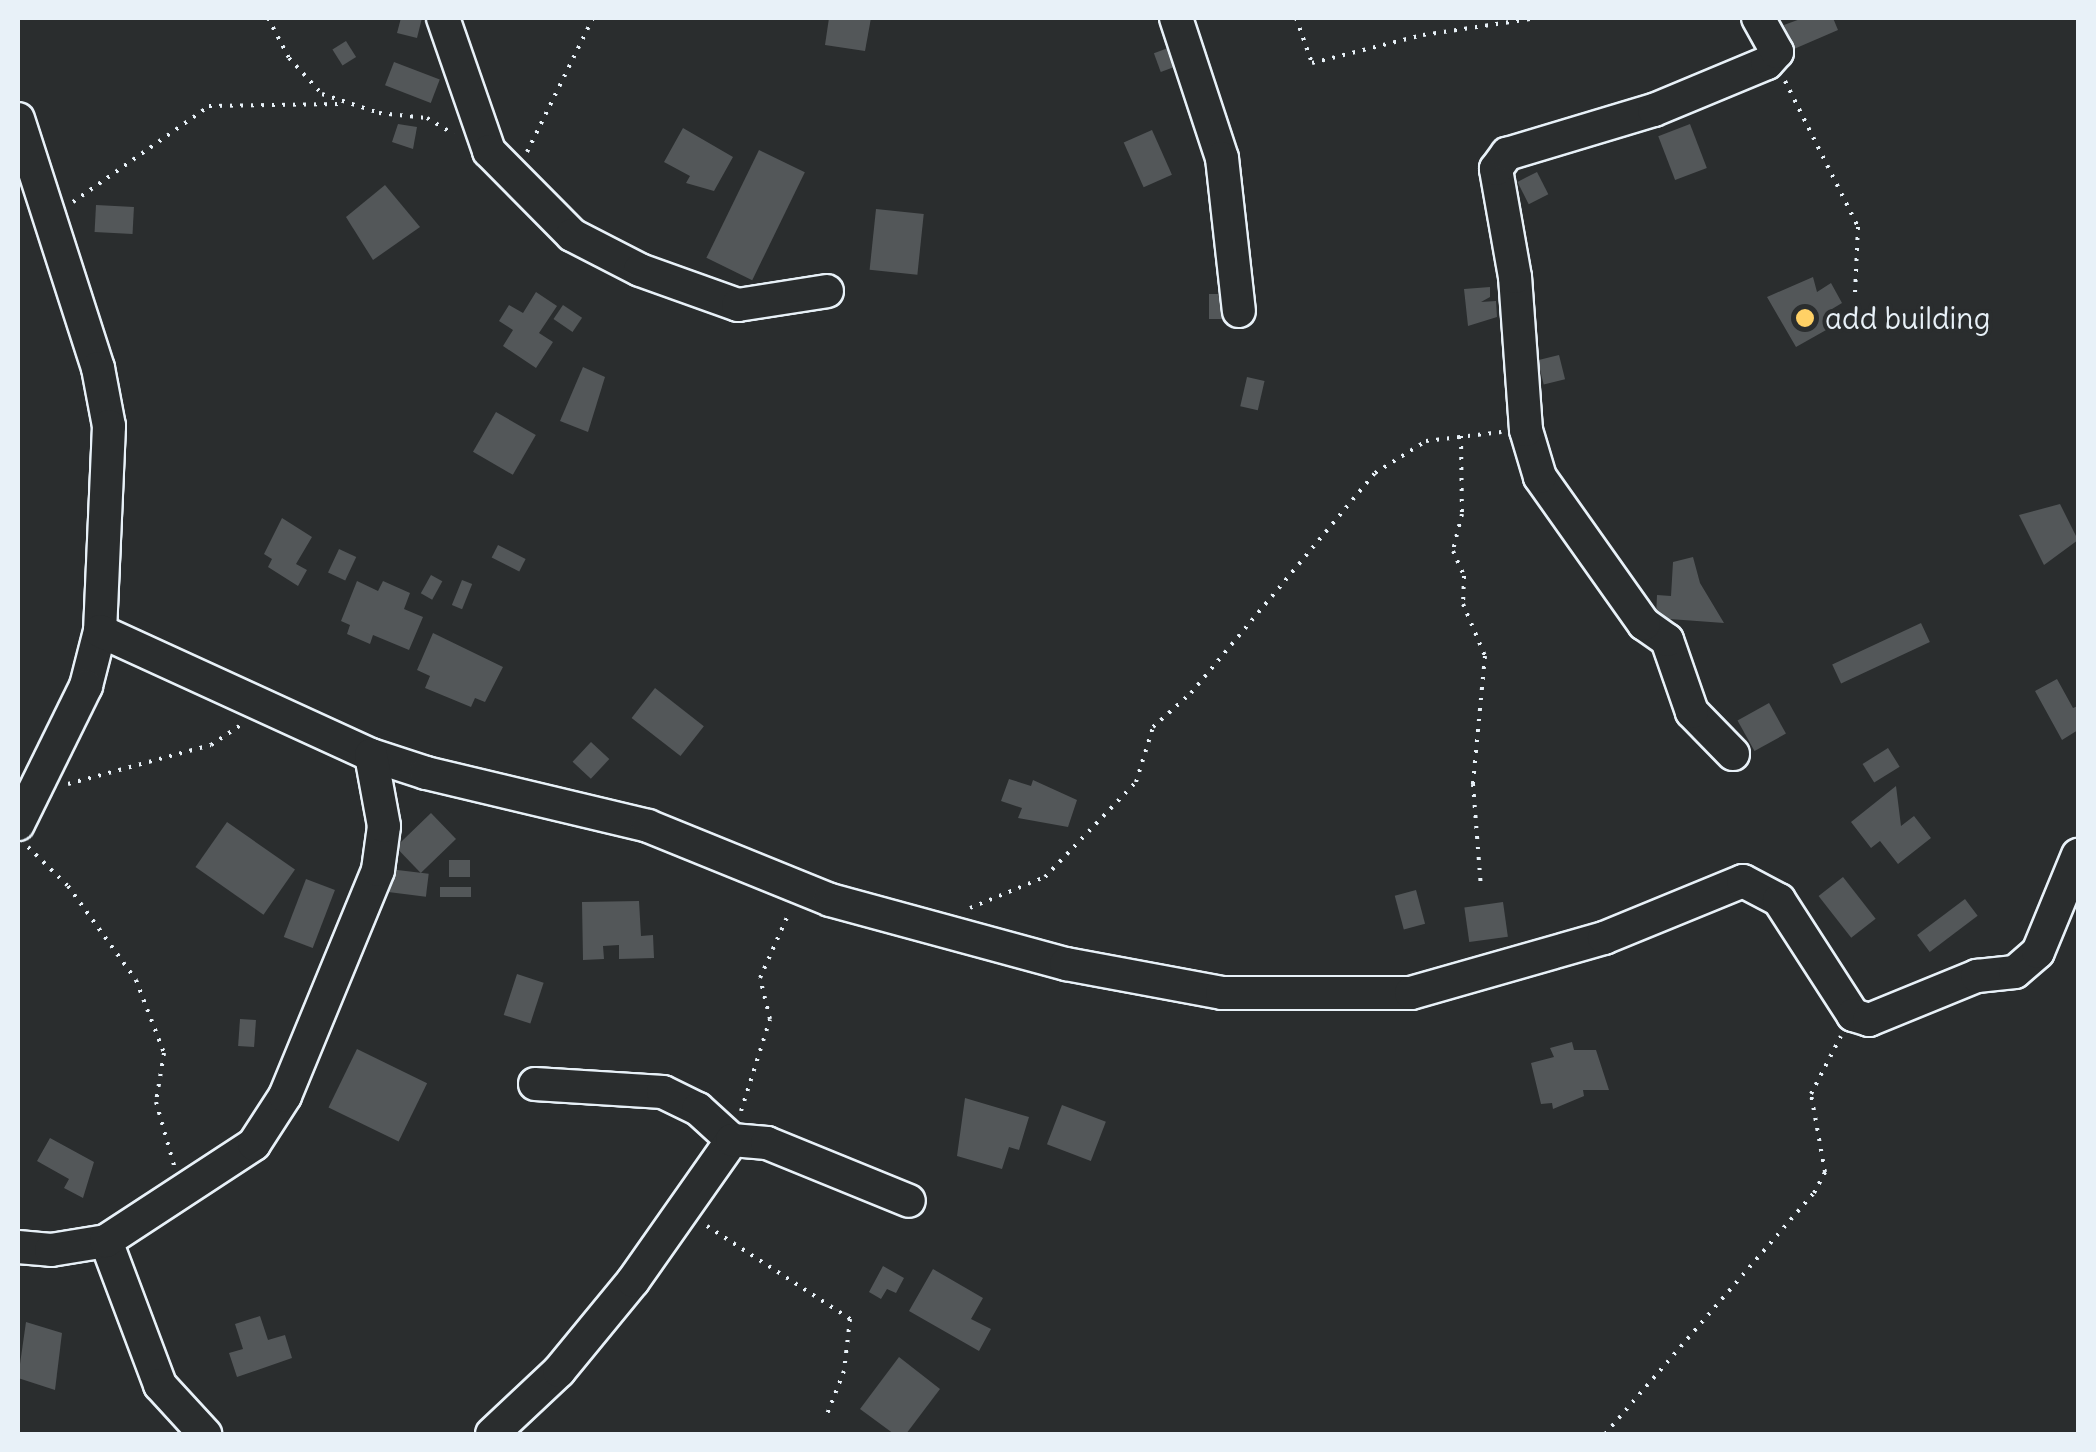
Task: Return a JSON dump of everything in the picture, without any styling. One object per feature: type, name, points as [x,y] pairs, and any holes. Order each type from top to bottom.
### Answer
[{"type":"street","points":[[443,18],[489,151],[512,180],[572,235],[682,288],[761,306],[827,291]]},
{"type":"street","points":[[1176,18],[1222,158],[1239,311]]},
{"type":"street","points":[[1732,754],[1692,712],[1667,640],[1644,624],[1544,486],[1526,430],[1498,160],[1654,110],[1775,58],[1774,40],[1758,18]]},
{"type":"street","points":[[18,119],[98,368],[108,426],[100,631],[86,686],[18,824]]},
{"type":"street","points":[[100,631],[371,755],[648,826],[804,888],[1144,981],[1339,998],[1410,993],[1604,938],[1743,881],[1779,900],[1853,1014],[1868,1020],[1977,976],[2015,972],[2038,952],[2078,856]]},
{"type":"street","points":[[18,1247],[50,1250],[106,1240],[184,1193],[254,1144],[284,1096],[378,870],[384,826],[371,755]]},
{"type":"street","points":[[535,1084],[663,1092],[698,1109],[732,1140],[767,1143],[909,1201]]},
{"type":"street","points":[[492,1434],[558,1370],[732,1140]]},
{"type":"street","points":[[106,1240],[160,1385],[205,1434]]},
{"type":"path","points":[[268,18],[289,58],[322,94],[342,104]]},
{"type":"path","points":[[512,180],[592,18]]},
{"type":"path","points":[[1296,18],[1312,63],[1423,35],[1537,18]]},
{"type":"path","points":[[1775,58],[1858,228],[1854,293]]},
{"type":"path","points":[[48,218],[139,161],[208,106],[342,104],[427,118],[489,151]]},
{"type":"path","points":[[928,925],[1045,877],[1136,782],[1153,727],[1190,693],[1375,473],[1410,446],[1526,430]]},
{"type":"path","points":[[1461,436],[1461,524],[1453,551],[1464,576],[1463,604],[1485,656],[1472,784],[1481,887]]},
{"type":"path","points":[[35,793],[211,746],[231,736],[256,700]]},
{"type":"path","points":[[18,836],[68,886],[136,980],[164,1052],[156,1102],[184,1193]]},
{"type":"path","points":[[732,1140],[770,1018],[760,978],[764,963],[804,888]]},
{"type":"path","points":[[1606,1434],[1814,1193],[1825,1172],[1811,1094],[1853,1014]]},
{"type":"path","points":[[684,1208],[850,1319],[844,1370],[826,1417]]},
{"type":"building","points":[[401,18],[422,18],[417,38],[397,33]]},
{"type":"building","points":[[829,18],[871,18],[865,51],[825,45]]},
{"type":"building","points":[[1803,18],[1833,18],[1838,30],[1794,49],[1784,25]]},
{"type":"building","points":[[346,41],[356,57],[342,66],[332,49]]},
{"type":"building","points":[[1168,48],[1175,67],[1161,72],[1154,53]]},
{"type":"building","points":[[394,62],[440,80],[431,103],[385,85]]},
{"type":"building","points":[[398,124],[417,127],[413,149],[392,142]]},
{"type":"building","points":[[1690,124],[1707,168],[1675,180],[1658,136]]},
{"type":"building","points":[[683,128],[733,157],[714,191],[686,183],[690,176],[664,162]]},
{"type":"building","points":[[1152,130],[1172,175],[1144,187],[1124,143]]},
{"type":"building","points":[[759,150],[805,172],[752,280],[706,258]]},
{"type":"building","points":[[1537,172],[1548,194],[1529,204],[1517,182]]},
{"type":"building","points":[[385,185],[420,227],[373,260],[346,217]]},
{"type":"building","points":[[96,205],[134,207],[133,234],[95,232]]},
{"type":"building","points":[[876,209],[924,214],[917,275],[870,270]]},
{"type":"building","name":"add building","points":[[1813,277],[1817,292],[1831,283],[1842,303],[1827,312],[1835,325],[1796,347],[1767,297]]},
{"type":"building","points":[[1490,287],[1490,297],[1481,302],[1496,301],[1497,317],[1468,326],[1464,289]]},
{"type":"building","points":[[536,292],[557,306],[539,333],[553,342],[536,368],[503,346],[513,330],[499,321],[509,305],[523,313]]},
{"type":"building","points":[[1209,294],[1225,294],[1225,319],[1209,319]]},
{"type":"building","points":[[563,305],[582,318],[573,332],[553,319]]},
{"type":"building","points":[[1559,355],[1565,379],[1544,385],[1538,360]]},
{"type":"building","points":[[583,367],[605,377],[588,432],[560,421]]},
{"type":"building","points":[[1247,377],[1265,381],[1258,410],[1240,406]]},
{"type":"building","points":[[496,412],[536,435],[513,475],[473,452]]},
{"type":"building","points":[[2060,504],[2078,540],[2044,565],[2019,515]]},
{"type":"building","points":[[282,518],[312,537],[296,564],[307,570],[298,586],[268,567],[272,559],[264,554]]},
{"type":"building","points":[[498,545],[526,559],[519,572],[492,557]]},
{"type":"building","points":[[339,549],[356,557],[345,581],[328,573]]},
{"type":"building","points":[[1693,557],[1700,583],[1724,623],[1656,618],[1657,595],[1671,596],[1673,562]]},
{"type":"building","points":[[431,575],[442,581],[432,600],[421,593]]},
{"type":"building","points":[[462,580],[472,584],[462,609],[452,605]]},
{"type":"building","points":[[357,581],[378,591],[383,581],[410,593],[404,609],[423,617],[409,650],[373,635],[370,644],[347,634],[350,625],[341,621]]},
{"type":"building","points":[[1921,623],[1930,642],[1841,683],[1832,664]]},
{"type":"building","points":[[433,633],[503,667],[485,702],[475,698],[471,707],[425,688],[430,676],[417,670]]},
{"type":"building","points":[[2057,679],[2073,708],[2078,706],[2078,730],[2062,740],[2035,691]]},
{"type":"building","points":[[655,688],[704,726],[680,756],[632,718]]},
{"type":"building","points":[[1769,703],[1786,734],[1754,751],[1738,720]]},
{"type":"building","points":[[591,742],[609,759],[591,779],[573,762]]},
{"type":"building","points":[[1888,748],[1900,767],[1874,783],[1863,764]]},
{"type":"building","points":[[1009,779],[1031,786],[1033,780],[1077,800],[1068,827],[1018,818],[1022,808],[1001,801]]},
{"type":"building","points":[[1896,786],[1901,826],[1914,816],[1931,838],[1898,864],[1880,841],[1871,848],[1851,822]]},
{"type":"building","points":[[431,813],[456,839],[421,873],[396,847]]},
{"type":"building","points":[[227,822],[295,870],[263,915],[195,867]]},
{"type":"building","points":[[449,860],[470,860],[470,877],[449,877]]},
{"type":"building","points":[[389,869],[429,874],[426,897],[386,892]]},
{"type":"building","points":[[1843,877],[1876,919],[1851,938],[1819,896]]},
{"type":"building","points":[[306,879],[335,890],[313,948],[284,937]]},
{"type":"building","points":[[440,887],[471,887],[471,897],[440,897]]},
{"type":"building","points":[[1416,890],[1425,924],[1404,930],[1395,896]]},
{"type":"building","points":[[1965,899],[1978,916],[1930,952],[1917,935]]},
{"type":"building","points":[[639,901],[641,936],[653,935],[654,958],[619,959],[619,945],[603,946],[604,959],[583,960],[582,902]]},
{"type":"building","points":[[1503,902],[1508,937],[1469,942],[1464,907]]},
{"type":"building","points":[[517,974],[544,983],[530,1024],[504,1015]]},
{"type":"building","points":[[240,1019],[256,1020],[254,1047],[238,1046]]},
{"type":"building","points":[[1572,1042],[1574,1050],[1596,1050],[1609,1090],[1583,1090],[1584,1096],[1553,1109],[1552,1103],[1541,1104],[1531,1063],[1554,1057],[1550,1048]]},
{"type":"building","points":[[357,1049],[427,1083],[399,1142],[329,1107]]},
{"type":"building","points":[[965,1098],[1029,1117],[1019,1150],[1009,1147],[1002,1169],[957,1156]]},
{"type":"building","points":[[1062,1105],[1106,1122],[1091,1161],[1047,1144]]},
{"type":"building","points":[[50,1138],[94,1162],[83,1198],[64,1188],[69,1179],[37,1161]]},
{"type":"building","points":[[883,1266],[904,1278],[896,1293],[887,1289],[881,1299],[869,1292]]},
{"type":"building","points":[[933,1269],[983,1298],[971,1319],[991,1329],[979,1351],[909,1311]]},
{"type":"building","points":[[260,1316],[268,1340],[285,1335],[292,1358],[237,1377],[229,1353],[243,1349],[235,1324]]},
{"type":"building","points":[[26,1322],[62,1333],[55,1390],[18,1378]]},
{"type":"building","points":[[899,1357],[940,1389],[906,1434],[894,1434],[860,1409]]},
{"type":"place","name":"add building","points":[[1805,318]]}]
